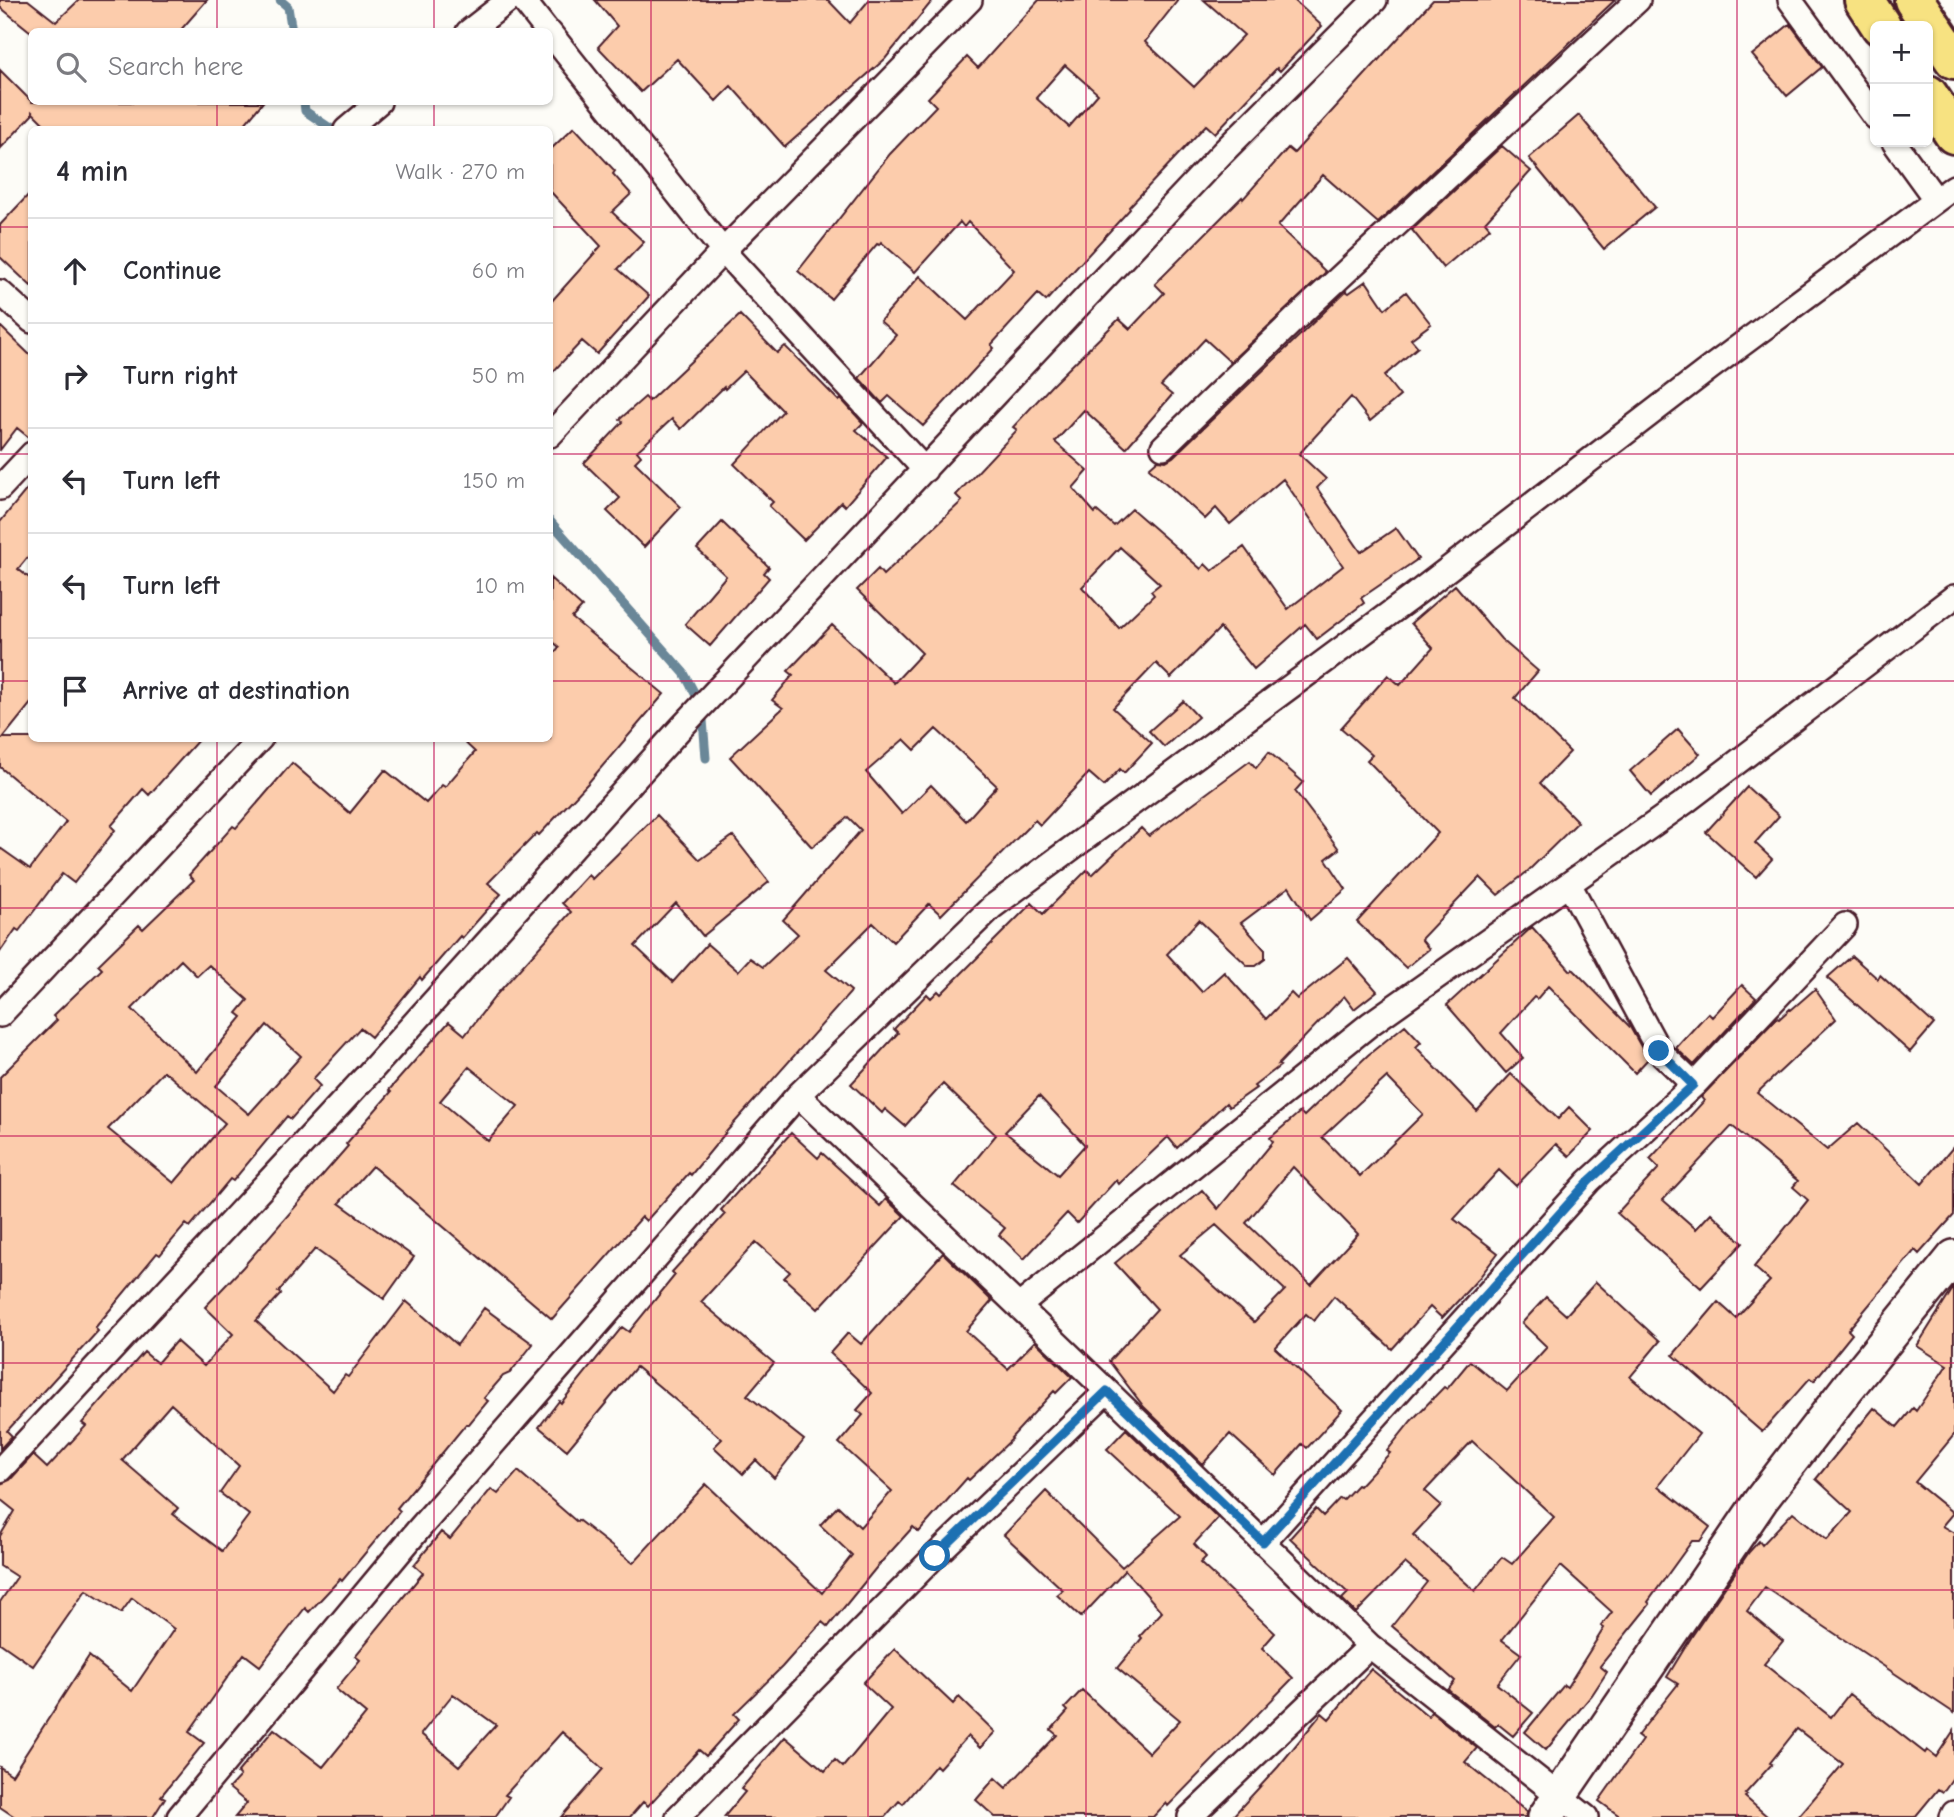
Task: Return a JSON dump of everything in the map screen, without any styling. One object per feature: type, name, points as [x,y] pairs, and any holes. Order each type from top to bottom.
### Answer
[{"type":"highway","points":[[1864,0],[1878,21]]},
{"type":"highway","points":[[1914,0],[1954,60]]},
{"type":"highway","points":[[1933,102],[1954,134]]},
{"type":"main road","points":[[1552,1806],[1761,1500],[1954,1257]]},
{"type":"street","points":[[473,28],[509,0]]},
{"type":"street","points":[[523,0],[546,28]]},
{"type":"street","points":[[553,432],[723,250],[970,0]]},
{"type":"street","points":[[0,1470],[369,1073],[679,730],[1222,153],[1376,0]]},
{"type":"street","points":[[1163,447],[1294,320],[1638,0]]},
{"type":"street","points":[[1790,0],[1870,110]]},
{"type":"street","points":[[553,37],[723,250],[925,470]]},
{"type":"street","points":[[351,126],[375,105]]},
{"type":"street","points":[[179,1817],[418,1530],[798,1095],[992,907],[1409,599],[1710,368],[1945,194],[1899,147]]},
{"type":"street","points":[[0,292],[28,317]]},
{"type":"street","points":[[0,488],[28,458]]},
{"type":"street","points":[[1018,1306],[1370,1024],[1685,802],[1954,597]]},
{"type":"street","points":[[0,1015],[257,742]]},
{"type":"street","points":[[1569,884],[1659,1051],[1693,1085]]},
{"type":"street","points":[[1263,1542],[1589,1181],[1693,1085],[1845,925]]},
{"type":"street","points":[[798,1095],[1370,1646],[1552,1806],[1586,1817]]},
{"type":"street","points":[[678,1817],[935,1556],[1107,1391]]},
{"type":"street","points":[[1190,1817],[1370,1646]]},
{"type":"building","points":[[0,0],[28,0],[56,22],[79,0],[207,0],[182,28],[28,30],[0,7]]},
{"type":"building","points":[[595,0],[828,0],[850,23],[869,0],[933,0],[885,59],[785,147],[731,86],[716,101],[677,59],[641,92],[598,47],[617,26]]},
{"type":"building","points":[[1039,0],[1178,0],[1145,42],[1194,87],[1244,35],[1204,0],[1294,0],[1322,26],[1280,71],[1277,68],[1215,133],[1206,125],[1046,301],[1038,294],[991,345],[994,348],[923,426],[889,396],[882,403],[859,378],[896,335],[880,321],[920,276],[967,320],[1014,270],[968,222],[964,227],[960,222],[915,272],[881,242],[877,244],[831,299],[798,271],[890,154],[936,106],[928,98],[967,57],[978,68]],"holes":[[[1065,65],[1098,94],[1069,127],[1036,98]]]},
{"type":"building","points":[[1433,0],[1615,0],[1378,223],[1323,175],[1278,226],[1326,272],[1230,362],[1205,339],[1161,386],[1172,395],[1126,448],[1084,410],[1055,442],[1088,471],[1073,488],[1095,513],[1097,511],[1114,526],[1132,509],[1201,569],[1205,564],[1212,571],[1244,547],[1288,609],[1343,566],[1283,479],[1230,524],[1216,508],[1205,519],[1149,468],[1158,460],[1166,461],[1173,457],[1346,291],[1349,293],[1366,281],[1385,309],[1406,292],[1431,324],[1411,339],[1418,347],[1384,376],[1400,396],[1370,421],[1351,397],[1299,454],[1326,479],[1317,488],[1361,552],[1396,528],[1418,559],[1361,598],[1364,603],[1317,639],[1305,624],[1254,669],[1220,628],[1171,678],[1156,663],[1113,708],[1152,743],[1124,773],[1120,769],[1104,786],[1089,773],[1040,825],[1035,820],[941,915],[929,904],[893,942],[873,923],[826,970],[851,991],[850,993],[691,1175],[689,1173],[646,1221],[642,1217],[552,1319],[372,1166],[339,1203],[414,1257],[384,1299],[315,1249],[278,1292],[281,1294],[256,1321],[333,1391],[345,1375],[348,1377],[406,1301],[457,1345],[484,1308],[533,1344],[510,1373],[503,1376],[484,1398],[488,1401],[397,1508],[400,1511],[342,1581],[340,1579],[309,1612],[305,1608],[260,1666],[244,1654],[189,1732],[204,1743],[161,1796],[165,1798],[153,1817],[15,1817],[0,1807],[0,1767],[12,1775],[89,1656],[132,1691],[174,1629],[132,1598],[121,1613],[86,1590],[33,1666],[0,1643],[0,1602],[17,1577],[0,1566],[0,1536],[15,1511],[0,1499],[0,1484],[10,1480],[33,1455],[47,1468],[86,1426],[82,1423],[144,1352],[157,1363],[176,1341],[204,1366],[233,1334],[205,1307],[348,1146],[346,1144],[391,1092],[389,1090],[449,1022],[465,1035],[497,994],[571,912],[562,903],[588,875],[592,879],[657,815],[700,860],[733,836],[769,882],[703,936],[676,903],[635,946],[673,982],[707,944],[738,971],[750,958],[763,967],[798,934],[783,920],[861,830],[848,817],[812,847],[730,757],[783,708],[772,700],[793,675],[788,671],[832,625],[894,683],[922,653],[857,590],[878,569],[883,575],[962,501],[956,495],[1017,430],[1013,427],[1052,385],[1119,319],[1130,329],[1164,293],[1155,284],[1242,197],[1243,199],[1288,148],[1294,153]],"holes":[[[1120,547],[1160,584],[1151,591],[1154,595],[1119,628],[1082,587]],[[936,729],[997,786],[966,821],[931,785],[902,814],[866,772],[904,739],[915,750]],[[469,1067],[518,1106],[488,1141],[440,1101]],[[171,1404],[239,1466],[220,1493],[249,1515],[222,1551],[173,1514],[178,1508],[122,1460]]]},
{"type":"building","points":[[1790,24],[1822,67],[1787,96],[1752,55]]},
{"type":"building","points":[[0,70],[28,98],[28,105],[261,105],[243,126],[46,126],[32,112],[0,149]]},
{"type":"building","points":[[1579,115],[1655,207],[1604,249],[1529,158]]},
{"type":"building","points":[[574,127],[615,171],[613,174],[631,194],[612,212],[644,242],[618,269],[649,296],[597,354],[582,341],[553,372],[553,300],[601,246],[553,194],[553,147]]},
{"type":"building","points":[[1502,146],[1531,171],[1485,222],[1490,228],[1443,268],[1412,230]]},
{"type":"building","points":[[28,195],[28,283],[0,257],[0,225]]},
{"type":"building","points":[[740,315],[777,353],[785,346],[839,401],[841,399],[863,423],[856,430],[887,457],[845,506],[841,502],[804,540],[769,506],[773,502],[734,464],[783,411],[744,371],[681,429],[672,419],[637,451],[641,456],[635,462],[681,507],[644,547],[607,511],[620,498],[584,463],[623,422],[620,419],[645,397],[649,401]]},
{"type":"building","points":[[0,326],[28,353],[28,437],[17,428],[0,450]]},
{"type":"building","points":[[28,488],[28,557],[18,569],[28,577],[28,707],[3,738],[28,738],[28,742],[196,742],[149,795],[143,789],[111,826],[115,830],[74,883],[62,874],[0,952],[0,848],[30,869],[66,822],[0,767],[0,522]]},
{"type":"building","points":[[722,522],[769,567],[764,573],[769,578],[710,646],[685,624],[726,576],[697,549]]},
{"type":"building","points":[[553,581],[582,607],[572,618],[664,694],[588,783],[539,835],[537,833],[488,883],[501,894],[462,938],[460,936],[422,980],[420,977],[371,1037],[360,1028],[313,1079],[320,1086],[291,1119],[287,1116],[233,1181],[230,1179],[190,1227],[186,1224],[160,1255],[157,1253],[95,1328],[98,1331],[7,1431],[12,1436],[0,1449],[0,1077],[57,1020],[53,1016],[102,969],[98,965],[139,925],[143,929],[194,880],[189,875],[233,826],[236,828],[292,763],[350,813],[385,770],[426,803],[442,785],[445,787],[475,752],[464,742],[553,742],[553,654],[559,647],[553,642]],"holes":[[[181,960],[197,976],[209,965],[248,1000],[237,1013],[242,1017],[197,1072],[132,1009]],[[267,1025],[301,1056],[249,1114],[216,1086]],[[164,1071],[225,1123],[174,1183],[108,1129]]]},
{"type":"building","points":[[1455,585],[1501,639],[1538,671],[1515,698],[1570,752],[1540,783],[1578,822],[1528,871],[1498,895],[1480,877],[1421,939],[1429,949],[1406,968],[1357,922],[1438,833],[1367,760],[1372,755],[1341,728],[1388,675],[1400,685],[1433,648],[1411,623]]},
{"type":"building","points":[[1183,701],[1198,717],[1164,747],[1149,731]]},
{"type":"building","points":[[1678,729],[1700,754],[1651,796],[1630,771]]},
{"type":"building","points":[[1269,752],[1303,782],[1295,791],[1339,849],[1326,859],[1346,889],[1310,920],[1289,887],[1241,923],[1265,950],[1265,959],[1256,966],[1248,966],[1199,920],[1167,954],[1202,992],[1224,972],[1266,1019],[1291,993],[1297,999],[1348,958],[1377,991],[1354,1009],[1344,996],[1278,1065],[1280,1066],[1254,1086],[1256,1088],[1229,1107],[1226,1103],[1177,1148],[1168,1137],[1119,1184],[1116,1180],[1077,1223],[1067,1213],[1024,1259],[999,1235],[1005,1228],[954,1186],[996,1135],[943,1084],[905,1126],[885,1109],[882,1113],[851,1084],[898,1033],[894,1029],[927,994],[931,998],[938,991],[941,994],[1032,903],[1043,914],[1087,870],[1092,875],[1141,828],[1149,836],[1250,761],[1256,768]],"holes":[[[1039,1096],[1085,1145],[1058,1175],[1005,1132]]]},
{"type":"building","points":[[1747,787],[1779,816],[1755,843],[1772,859],[1756,877],[1706,832]]},
{"type":"building","points":[[1532,927],[1571,971],[1573,969],[1630,1027],[1648,1059],[1635,1073],[1548,986],[1537,999],[1534,997],[1501,1033],[1523,1058],[1506,1073],[1447,1005]]},
{"type":"building","points":[[1852,956],[1878,979],[1880,975],[1934,1024],[1910,1052],[1827,978]]},
{"type":"building","points":[[1742,985],[1756,998],[1694,1065],[1676,1048],[1708,1013],[1712,1017]]},
{"type":"building","points":[[1815,989],[1836,1019],[1757,1093],[1827,1150],[1858,1123],[1922,1184],[1954,1146],[1954,1215],[1919,1254],[1915,1250],[1848,1330],[1852,1334],[1814,1381],[1810,1378],[1762,1432],[1673,1355],[1718,1302],[1736,1318],[1770,1281],[1754,1267],[1808,1200],[1793,1187],[1798,1181],[1732,1126],[1663,1200],[1696,1229],[1711,1213],[1743,1243],[1701,1288],[1617,1213],[1659,1168],[1650,1159],[1704,1101],[1701,1097],[1777,1018],[1791,1010]]},
{"type":"building","points":[[1405,1025],[1421,1042],[1416,1047],[1477,1111],[1511,1074],[1558,1119],[1569,1107],[1593,1131],[1569,1156],[1556,1144],[1516,1186],[1499,1170],[1454,1219],[1498,1253],[1442,1318],[1430,1307],[1392,1349],[1334,1296],[1314,1321],[1306,1314],[1275,1348],[1342,1410],[1307,1448],[1302,1444],[1275,1475],[1230,1434],[1203,1464],[1144,1407],[1109,1361],[1157,1309],[1115,1263],[1202,1190],[1218,1209],[1273,1142],[1270,1138],[1300,1112],[1304,1116],[1368,1055]],"holes":[[[1387,1077],[1423,1114],[1360,1176],[1322,1137]],[[1293,1167],[1358,1234],[1311,1285],[1246,1223]],[[1216,1225],[1285,1290],[1254,1322],[1180,1255]]]},
{"type":"building","points":[[791,1133],[818,1158],[822,1153],[880,1206],[886,1199],[904,1216],[818,1309],[784,1278],[790,1272],[756,1242],[701,1302],[774,1363],[747,1395],[804,1440],[774,1478],[756,1460],[743,1474],[714,1447],[722,1439],[636,1367],[567,1450],[539,1427],[622,1327],[629,1332],[675,1275],[672,1272],[725,1214],[721,1210]]},
{"type":"building","points":[[943,1253],[992,1301],[966,1331],[1008,1369],[1035,1341],[1072,1377],[1056,1393],[1054,1391],[1012,1439],[969,1480],[967,1478],[919,1532],[913,1527],[828,1627],[822,1622],[782,1667],[734,1714],[739,1719],[706,1756],[699,1750],[648,1806],[643,1802],[630,1817],[561,1817],[603,1769],[562,1732],[505,1795],[509,1797],[495,1817],[235,1817],[247,1803],[229,1788],[240,1776],[237,1773],[274,1729],[323,1767],[366,1714],[336,1689],[360,1660],[355,1656],[423,1573],[414,1565],[441,1532],[450,1539],[491,1489],[498,1494],[518,1471],[577,1522],[578,1520],[633,1563],[706,1484],[822,1593],[852,1555],[820,1525],[838,1506],[860,1527],[892,1491],[839,1443],[863,1415],[857,1410],[872,1393],[830,1353],[848,1333],[861,1344]],"holes":[[[453,1694],[496,1725],[459,1766],[421,1734]]]},
{"type":"building","points":[[1596,1282],[1660,1341],[1630,1377],[1699,1434],[1658,1486],[1710,1527],[1700,1541],[1692,1541],[1648,1602],[1650,1604],[1600,1666],[1607,1672],[1592,1695],[1546,1750],[1525,1732],[1564,1685],[1567,1687],[1604,1628],[1601,1626],[1612,1612],[1561,1566],[1502,1640],[1521,1654],[1497,1684],[1533,1713],[1513,1736],[1498,1724],[1495,1727],[1448,1690],[1455,1681],[1392,1626],[1427,1582],[1405,1563],[1356,1613],[1342,1599],[1348,1593],[1290,1538],[1316,1509],[1323,1516],[1340,1498],[1343,1500],[1359,1486],[1390,1453],[1387,1451],[1411,1421],[1444,1387],[1447,1389],[1470,1361],[1507,1391],[1547,1347],[1522,1323],[1546,1297],[1566,1315]],"holes":[[[1472,1441],[1554,1517],[1512,1564],[1502,1557],[1475,1591],[1413,1535],[1441,1505],[1425,1491]]]},
{"type":"building","points":[[1954,1287],[1954,1435],[1915,1482],[1953,1513],[1942,1526],[1954,1533],[1954,1713],[1765,1587],[1747,1611],[1783,1641],[1764,1664],[1831,1717],[1849,1694],[1925,1753],[1927,1750],[1936,1757],[1954,1730],[1954,1776],[1943,1792],[1938,1789],[1915,1817],[1798,1817],[1843,1764],[1797,1729],[1770,1763],[1772,1764],[1745,1794],[1745,1797],[1768,1817],[1621,1817],[1599,1801],[1642,1740],[1637,1736],[1678,1684],[1667,1677],[1692,1636],[1749,1552],[1759,1541],[1762,1545],[1793,1512],[1827,1540],[1852,1512],[1816,1479],[1874,1408],[1897,1427],[1913,1408],[1916,1411],[1947,1365],[1917,1346]]},
{"type":"building","points":[[1126,1429],[1218,1518],[1194,1544],[1206,1557],[1200,1563],[1275,1633],[1262,1648],[1293,1678],[1168,1806],[1166,1803],[1153,1817],[995,1817],[976,1800],[995,1778],[1006,1788],[1057,1735],[1051,1730],[1068,1711],[1065,1708],[1082,1690],[1149,1753],[1180,1720],[1117,1668],[1142,1638],[1140,1636],[1162,1612],[1125,1570],[1081,1617],[1057,1595],[1063,1590],[1004,1535],[1046,1491],[1122,1567],[1180,1516],[1107,1449]]},
{"type":"building","points":[[895,1649],[953,1704],[959,1697],[995,1732],[980,1748],[968,1736],[939,1768],[936,1765],[903,1804],[899,1801],[885,1817],[724,1817],[745,1792],[741,1789],[785,1737],[825,1771],[835,1760],[843,1767],[891,1709],[863,1683]]},
{"type":"building","points":[[1371,1669],[1428,1716],[1431,1712],[1477,1748],[1465,1762],[1527,1812],[1526,1817],[1232,1817],[1322,1713],[1329,1719]]},
{"type":"waterway","points":[[280,0],[288,7],[291,28]]},
{"type":"waterway","points":[[304,105],[305,111],[327,126]]},
{"type":"waterway","points":[[553,524],[684,673],[702,707],[706,758]]},
{"type":"route","points":[[935,1556],[1107,1391],[1263,1542],[1589,1181],[1693,1085],[1659,1051]]}]
